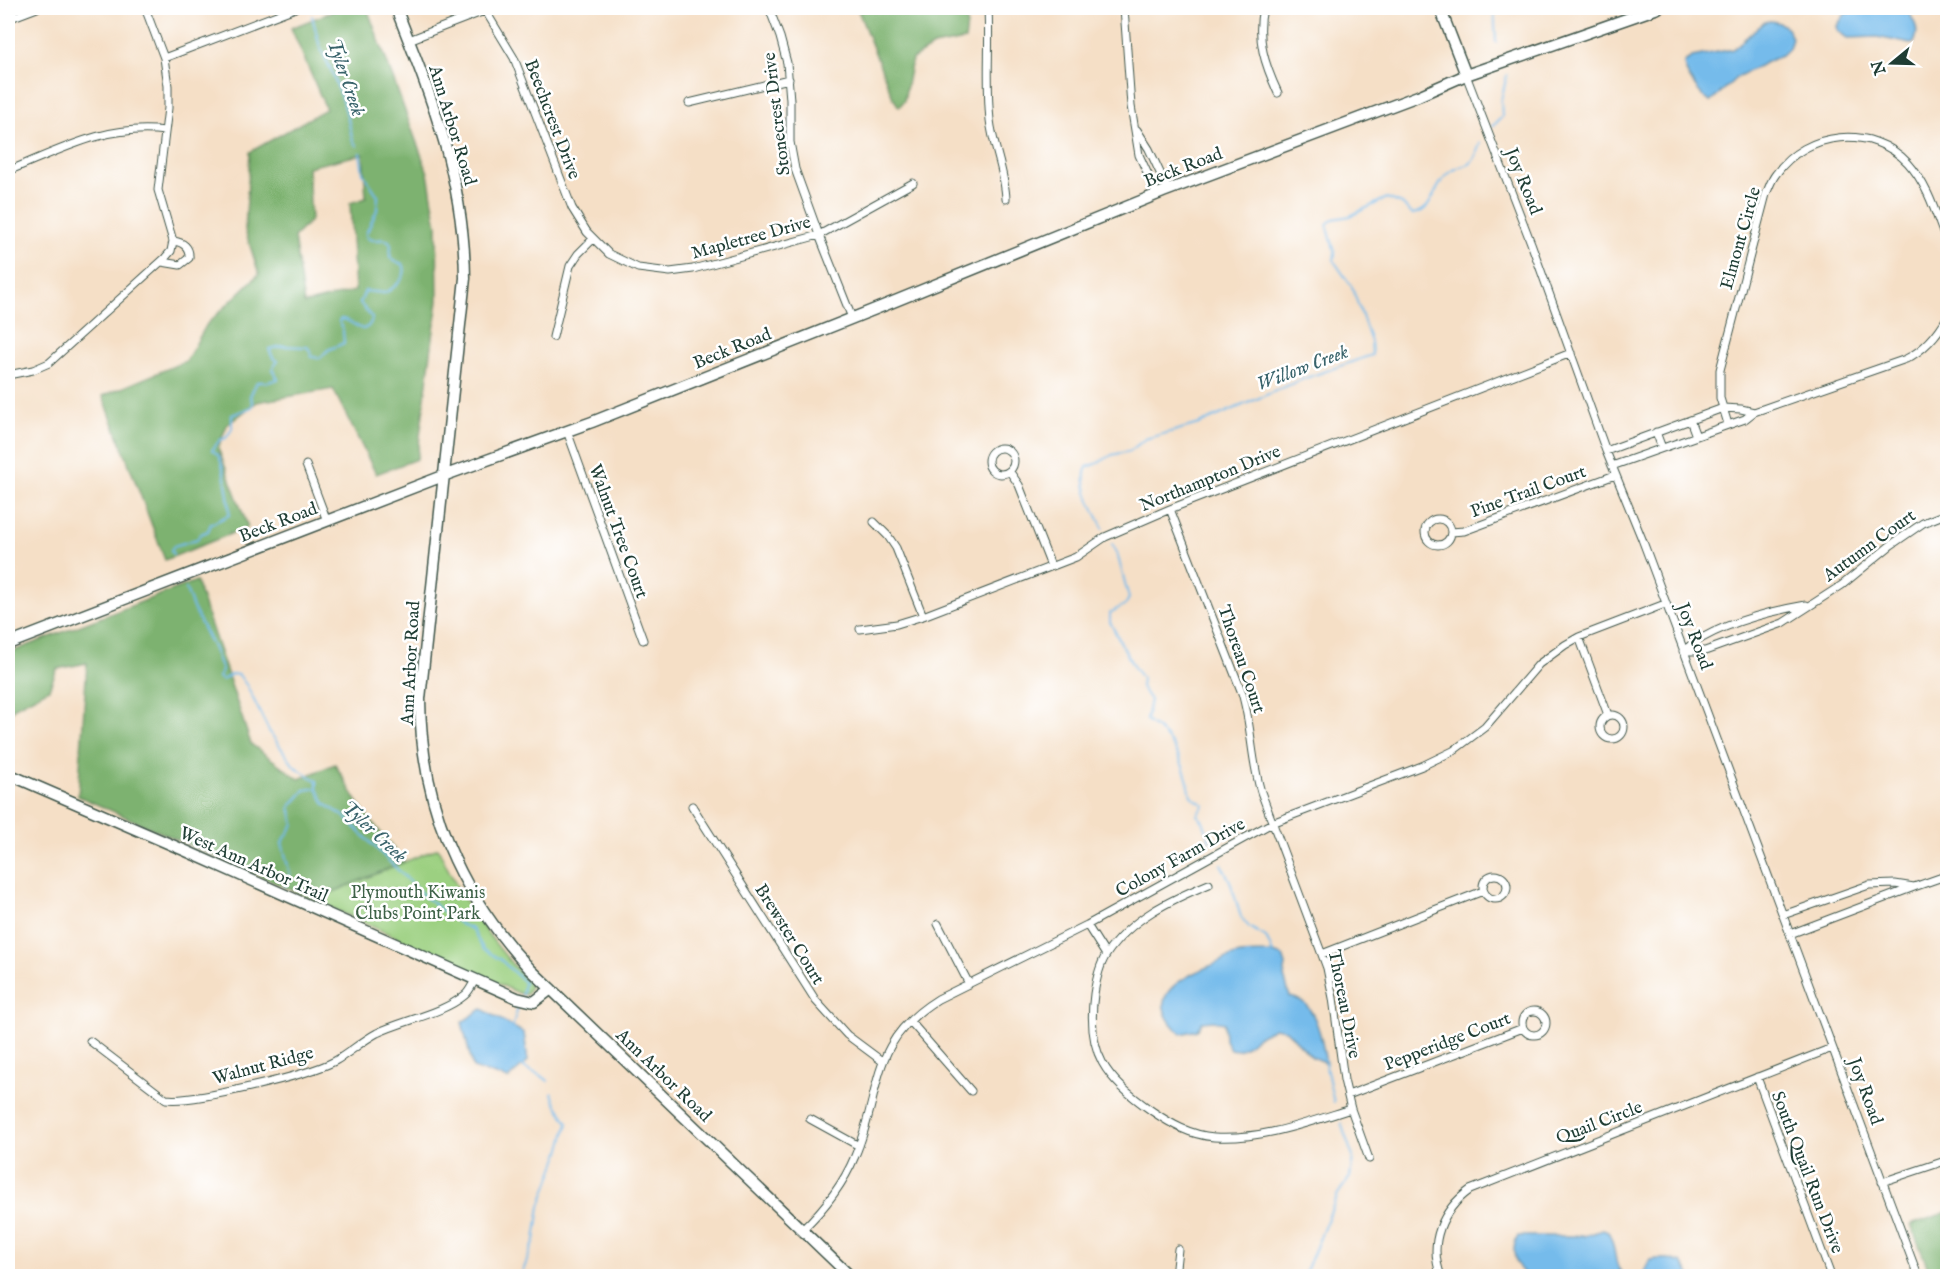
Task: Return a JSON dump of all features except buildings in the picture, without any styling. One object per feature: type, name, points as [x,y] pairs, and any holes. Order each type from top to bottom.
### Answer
[{"type":"main road","name":"Ann Arbor Road","points":[[396,8],[434,106],[448,152],[457,192],[463,240],[465,278],[420,699],[421,723],[431,789],[449,848],[479,906],[513,951],[850,1276]]},
{"type":"main road","name":"Joy Road","points":[[1440,8],[1466,75]]},
{"type":"main road","name":"Beck Road","points":[[8,644],[443,476],[567,431],[1157,194],[1419,96],[1466,75],[1658,8]]},
{"type":"main road","name":"West Ann Arbor Trail","points":[[8,774],[520,1000],[534,1002],[551,989]]},
{"type":"street","points":[[9,8],[10,18],[37,8]]},
{"type":"street","points":[[8,375],[33,370],[48,363],[162,262],[171,251],[173,241],[158,190],[168,98],[164,58],[145,8]]},
{"type":"street","points":[[164,58],[295,8]]},
{"type":"street","name":"Stonecrest Drive","points":[[769,8],[780,37],[789,79],[790,142],[798,180],[852,318]]},
{"type":"street","points":[[988,8],[990,115],[994,140],[1005,179],[1006,198]]},
{"type":"street","points":[[1124,8],[1131,106],[1139,155],[1157,194]]},
{"type":"street","points":[[1263,8],[1260,30],[1263,54],[1278,93]]},
{"type":"street","points":[[409,40],[489,9]]},
{"type":"street","name":"Beechcrest Drive","points":[[489,9],[514,58],[572,208],[593,239]]},
{"type":"street","name":"Joy Road","points":[[1466,75],[1918,1276]]},
{"type":"street","points":[[689,103],[789,79]]},
{"type":"street","points":[[1136,128],[1149,148],[1168,190]]},
{"type":"street","points":[[8,171],[99,135],[145,129],[165,132]]},
{"type":"street","name":"Elmont Circle","points":[[1728,424],[1720,398],[1720,370],[1766,194],[1775,175],[1802,149],[1844,137],[1864,139],[1889,148],[1910,165],[1922,182],[1947,246]]},
{"type":"street","name":"Mapletree Drive","points":[[593,239],[609,254],[629,264],[650,270],[670,272],[693,269],[819,235],[913,183]]},
{"type":"street","points":[[553,337],[570,266],[593,239]]},
{"type":"street","points":[[162,262],[180,266],[187,261],[189,254],[186,247],[181,242],[173,241]]},
{"type":"street","points":[[1612,466],[1745,419],[1754,412],[1906,359],[1930,341],[1947,316]]},
{"type":"street","name":"Northampton Drive","points":[[860,629],[897,624],[923,616],[1076,557],[1105,537],[1170,508],[1571,353]]},
{"type":"street","points":[[1606,451],[1723,408],[1754,412]]},
{"type":"street","points":[[1690,420],[1696,436]]},
{"type":"street","name":"Walnut Tree Court","points":[[567,431],[643,640]]},
{"type":"street","points":[[1656,432],[1662,448]]},
{"type":"street","points":[[306,465],[327,521]]},
{"type":"street","points":[[1010,472],[1019,484],[1051,566]]},
{"type":"street","name":"Pine Trail Court","points":[[1451,532],[1464,531],[1615,475]]},
{"type":"street","name":"Thoreau Court","points":[[1170,508],[1242,693],[1249,722],[1256,777],[1272,823]]},
{"type":"street","name":"Autumn Court","points":[[1683,651],[1705,651],[1783,623],[1842,585],[1891,544],[1923,523],[1947,513]]},
{"type":"street","points":[[874,522],[896,548],[923,616]]},
{"type":"street","name":"Colony Farm Drive","points":[[802,1230],[839,1189],[859,1146],[882,1061],[894,1040],[910,1021],[938,999],[1087,925],[1272,823],[1422,766],[1454,751],[1485,727],[1539,664],[1565,645],[1579,637],[1665,604]]},
{"type":"street","name":"Autumn Court","points":[[1683,651],[1699,638],[1745,621],[1778,610],[1808,605]]},
{"type":"street","points":[[1579,637],[1608,715]]},
{"type":"street","name":"Brewster Court","points":[[692,806],[816,1001],[846,1035],[882,1061]]},
{"type":"street","name":"Thoreau Drive","points":[[1272,823],[1322,954],[1333,998],[1344,1080],[1351,1109],[1369,1159]]},
{"type":"street","points":[[1790,934],[1947,875]]},
{"type":"street","points":[[1209,884],[1152,911],[1125,933],[1106,955],[1096,980],[1093,1004],[1093,1031],[1098,1053],[1106,1070],[1119,1086],[1166,1121],[1196,1134],[1229,1137],[1280,1131],[1351,1109]]},
{"type":"street","points":[[1783,915],[1869,885],[1896,884],[1914,887]]},
{"type":"street","points":[[1322,954],[1483,891]]},
{"type":"street","points":[[938,924],[969,984]]},
{"type":"street","points":[[1087,925],[1106,955]]},
{"type":"street","name":"Walnut Ridge","points":[[90,1041],[166,1099],[175,1101],[278,1080],[334,1061],[375,1034],[449,1005],[467,994],[475,980]]},
{"type":"street","points":[[910,1021],[971,1091]]},
{"type":"street","name":"Pepperidge Court","points":[[1348,1095],[1523,1028]]},
{"type":"street","name":"Quail Circle","points":[[1441,1276],[1436,1260],[1440,1227],[1453,1204],[1470,1190],[1832,1048]]},
{"type":"street","name":"South Quail Run Drive","points":[[1757,1077],[1831,1276]]},
{"type":"street","points":[[810,1119],[859,1146]]},
{"type":"street","points":[[1882,1182],[1947,1160]]},
{"type":"street","points":[[1175,1276],[1178,1249]]},
{"type":"green space","points":[[341,8],[367,8],[428,173],[437,226],[438,300],[417,459],[376,474],[333,389],[257,402],[227,425],[218,448],[248,527],[165,560],[103,396],[186,361],[207,324],[259,274],[245,230],[250,152],[326,109],[291,28]],"holes":[[[363,154],[366,198],[350,203],[355,291],[304,304],[294,237],[311,220],[308,167]]]},
{"type":"green space","points":[[857,8],[965,8],[967,24],[965,40],[933,46],[912,59],[904,101],[899,107],[893,98]]},
{"type":"green space","points":[[196,581],[251,744],[299,779],[335,764],[361,808],[404,862],[314,900],[78,796],[87,663],[57,669],[49,689],[15,707],[8,716],[8,653]]},
{"type":"green space","name":"Plymouth Kiwanis Clubs Point Park","points":[[438,848],[457,886],[478,920],[529,983],[530,988],[526,994],[523,995],[314,900]]},
{"type":"green space","points":[[1947,1212],[1947,1276],[1931,1276],[1911,1225]]},
{"type":"water","points":[[1861,8],[1906,8],[1917,33],[1914,43],[1877,37],[1847,38],[1838,31],[1837,26],[1845,14]]},
{"type":"water","points":[[1770,21],[1784,25],[1788,30],[1792,38],[1789,49],[1737,77],[1710,102],[1693,84],[1684,62],[1692,57],[1733,49],[1764,22]]},
{"type":"water","points":[[1273,953],[1283,956],[1286,965],[1284,977],[1290,997],[1303,1002],[1313,1015],[1326,1063],[1312,1057],[1286,1030],[1274,1028],[1244,1047],[1234,1050],[1230,1049],[1225,1040],[1224,1023],[1202,1022],[1197,1030],[1181,1034],[1170,1022],[1164,1001],[1175,984],[1233,956]]},
{"type":"water","points":[[482,1009],[524,1033],[528,1061],[508,1079],[473,1068],[462,1022]]},
{"type":"water","points":[[1603,1230],[1611,1237],[1616,1262],[1625,1276],[1603,1274],[1597,1276],[1527,1276],[1519,1268],[1515,1258],[1514,1247],[1518,1236],[1584,1236]]},
{"type":"water","points":[[1669,1259],[1682,1263],[1691,1276],[1642,1276],[1650,1260]]},
{"type":"waterway","name":"Willow Creek","points":[[1494,8],[1496,42]]},
{"type":"waterway","name":"Tyler Creek","points":[[312,16],[320,47],[332,72],[346,111],[353,141],[357,146]]},
{"type":"waterway","name":"Willow Creek","points":[[1493,126],[1502,117],[1501,100],[1507,75]]},
{"type":"waterway","name":"Willow Creek","points":[[1103,528],[1086,489],[1087,467],[1112,455],[1130,451],[1145,439],[1199,424],[1303,379],[1372,355],[1371,342],[1352,287],[1334,261],[1335,253],[1327,224],[1333,219],[1350,216],[1387,198],[1402,204],[1412,214],[1421,212],[1447,175],[1457,168],[1470,164],[1480,143]]},
{"type":"waterway","name":"Tyler Creek","points":[[173,554],[171,550],[174,546],[197,539],[208,531],[211,524],[229,515],[223,467],[219,456],[212,450],[220,440],[226,438],[232,429],[232,415],[252,407],[250,396],[257,382],[278,379],[272,369],[278,361],[273,358],[269,349],[283,346],[307,347],[312,357],[320,358],[328,350],[344,343],[339,321],[341,319],[362,329],[370,324],[372,318],[360,303],[365,291],[385,293],[403,277],[403,264],[390,257],[389,241],[367,238],[366,234],[377,210],[378,196],[363,173],[360,153]]},
{"type":"waterway","name":"Willow Creek","points":[[1112,544],[1117,553],[1129,598],[1126,604],[1110,613],[1110,622],[1133,666],[1142,678],[1141,687],[1150,700],[1146,720],[1167,738],[1177,753],[1191,796],[1204,805],[1197,815],[1203,821],[1210,841]]},
{"type":"waterway","name":"Tyler Creek","points":[[186,589],[222,670],[219,677],[222,680],[232,674],[239,675],[247,686],[269,731],[294,766],[317,781],[317,788],[325,804],[344,816],[425,897],[460,924],[472,929],[483,949],[501,960],[524,982],[522,995]]},
{"type":"waterway","points":[[285,886],[290,874],[282,843],[294,824],[290,807],[305,790],[317,788]]},
{"type":"waterway","name":"Willow Creek","points":[[1221,864],[1230,881],[1241,917],[1249,927],[1266,937],[1273,953]]},
{"type":"waterway","name":"Tyler Creek","points":[[512,1029],[519,1003]]},
{"type":"waterway","name":"Willow Creek","points":[[1325,1062],[1334,1103]]},
{"type":"waterway","name":"Tyler Creek","points":[[522,1065],[548,1081]]},
{"type":"waterway","name":"Tyler Creek","points":[[521,1276],[535,1240],[540,1206],[568,1123],[552,1093]]},
{"type":"waterway","name":"Willow Creek","points":[[1304,1276],[1338,1194],[1350,1177],[1353,1157],[1341,1123]]}]
